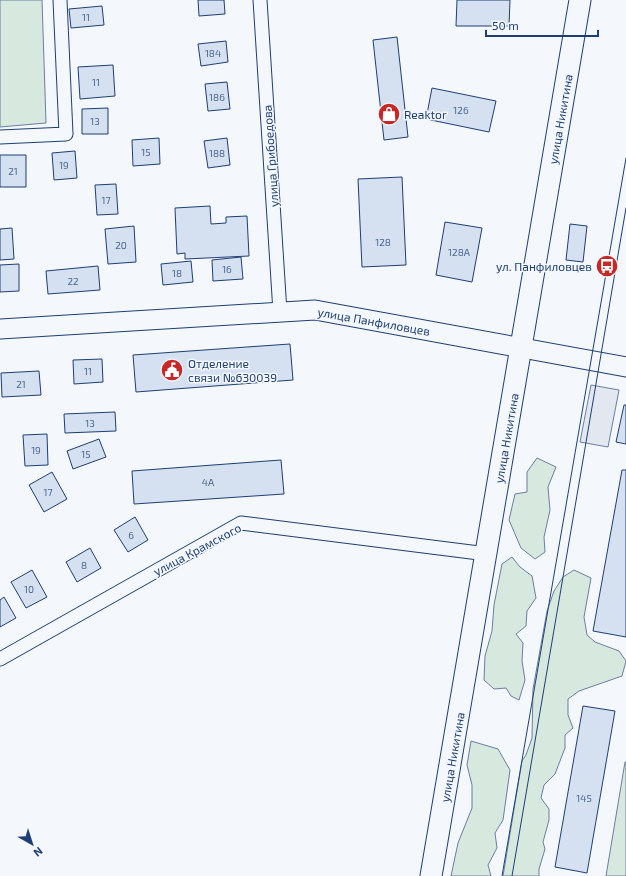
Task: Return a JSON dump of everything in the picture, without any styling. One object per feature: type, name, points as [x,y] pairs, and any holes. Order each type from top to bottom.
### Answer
[{"type":"main road","name":"улица Никитина","points":[[431,876],[487,554],[580,0]]},
{"type":"street","points":[[0,137],[66,134],[60,0]]},
{"type":"street","name":"улица Грибоедова","points":[[260,0],[280,312]]},
{"type":"street","name":"улица Панфиловцев","points":[[0,329],[315,310],[626,367]]},
{"type":"street","name":"улица Крамского","points":[[0,659],[241,523],[487,554]]},
{"type":"shaded area","points":[[0,0],[42,0],[46,123],[0,127]]},
{"type":"shaded area","points":[[591,385],[619,390],[608,447],[580,442]]},
{"type":"shaded area","points":[[537,458],[556,467],[548,487],[550,510],[544,537],[545,552],[535,559],[521,548],[509,520],[515,494],[527,492],[527,472]]},
{"type":"shaded area","points":[[512,557],[520,567],[532,576],[536,598],[527,611],[526,626],[516,634],[523,643],[522,661],[525,680],[519,700],[511,696],[506,688],[494,689],[484,680],[485,656],[492,631],[494,605],[502,564]]},
{"type":"shaded area","points":[[574,570],[591,578],[584,617],[587,635],[595,642],[619,651],[626,661],[622,676],[579,691],[568,699],[568,715],[573,728],[565,735],[565,748],[555,774],[544,785],[541,798],[549,809],[549,820],[543,842],[545,849],[539,869],[539,876],[503,876],[522,761],[526,755],[532,738],[533,689],[547,611],[554,591],[563,577]]},
{"type":"shaded area","points":[[471,741],[498,749],[510,770],[503,820],[495,833],[497,848],[488,865],[491,876],[451,876],[458,843],[472,808],[472,785],[467,765]]},
{"type":"shaded area","points":[[625,762],[626,876],[606,876]]},
{"type":"building","points":[[198,0],[224,0],[225,14],[199,16]]},
{"type":"building","points":[[457,0],[510,0],[509,26],[456,26]]},
{"type":"building","points":[[102,6],[104,25],[71,28],[69,9]]},
{"type":"building","points":[[397,37],[408,137],[384,140],[373,40]]},
{"type":"building","points":[[226,41],[228,62],[201,66],[198,44]]},
{"type":"building","points":[[113,65],[115,96],[80,99],[78,67]]},
{"type":"building","points":[[227,82],[230,109],[208,111],[205,84]]},
{"type":"building","points":[[432,88],[496,101],[489,132],[426,119]]},
{"type":"building","points":[[108,108],[108,134],[82,134],[82,109]]},
{"type":"building","points":[[159,138],[160,164],[133,166],[132,140]]},
{"type":"building","points":[[227,138],[230,165],[208,168],[204,141]]},
{"type":"building","points":[[75,151],[77,178],[54,180],[52,153]]},
{"type":"building","points":[[0,155],[26,155],[26,187],[0,187]]},
{"type":"building","points":[[402,177],[406,265],[362,267],[358,179]]},
{"type":"building","points":[[116,184],[118,214],[97,215],[95,185]]},
{"type":"building","points":[[210,206],[211,224],[226,223],[226,217],[247,216],[249,256],[185,259],[185,253],[177,254],[175,208]]},
{"type":"building","points":[[445,222],[482,228],[472,282],[436,275]]},
{"type":"building","points":[[570,224],[587,226],[583,262],[566,260]]},
{"type":"building","points":[[134,226],[136,262],[108,264],[105,229]]},
{"type":"building","points":[[12,228],[14,259],[0,260],[0,229]]},
{"type":"building","points":[[241,257],[243,279],[213,281],[212,260]]},
{"type":"building","points":[[191,261],[193,282],[163,285],[161,264]]},
{"type":"building","points":[[19,264],[19,291],[0,292],[0,265]]},
{"type":"building","points":[[98,266],[100,290],[48,294],[46,271]]},
{"type":"building","points":[[290,344],[293,380],[136,392],[133,355]]},
{"type":"building","points":[[102,359],[103,382],[74,384],[73,360]]},
{"type":"building","points":[[39,371],[41,395],[2,397],[1,373]]},
{"type":"building","points":[[624,405],[626,405],[626,444],[616,442]]},
{"type":"building","points":[[115,412],[116,431],[65,433],[64,414]]},
{"type":"building","points":[[47,434],[48,465],[25,466],[23,435]]},
{"type":"building","points":[[99,439],[106,457],[73,469],[67,451]]},
{"type":"building","points":[[281,460],[284,494],[134,504],[132,471]]},
{"type":"building","points":[[622,470],[626,470],[626,637],[593,631]]},
{"type":"building","points":[[52,472],[67,499],[44,512],[29,485]]},
{"type":"building","points":[[135,517],[148,540],[128,552],[114,530]]},
{"type":"building","points":[[90,548],[101,568],[77,582],[66,562]]},
{"type":"building","points":[[32,570],[47,597],[26,608],[11,582]]},
{"type":"building","points":[[4,597],[16,618],[0,627],[0,600]]},
{"type":"building","points":[[583,706],[615,711],[587,873],[555,867]]},
{"type":"tram line","points":[[502,876],[626,158]]},
{"type":"tram line","points":[[512,876],[626,208]]},
{"type":"place","name":"Reaktor","points":[[389,114]]},
{"type":"place","name":"ул. Панфиловцев","points":[[607,266]]},
{"type":"place","name":"Отделение связи №630039","points":[[172,370]]}]
